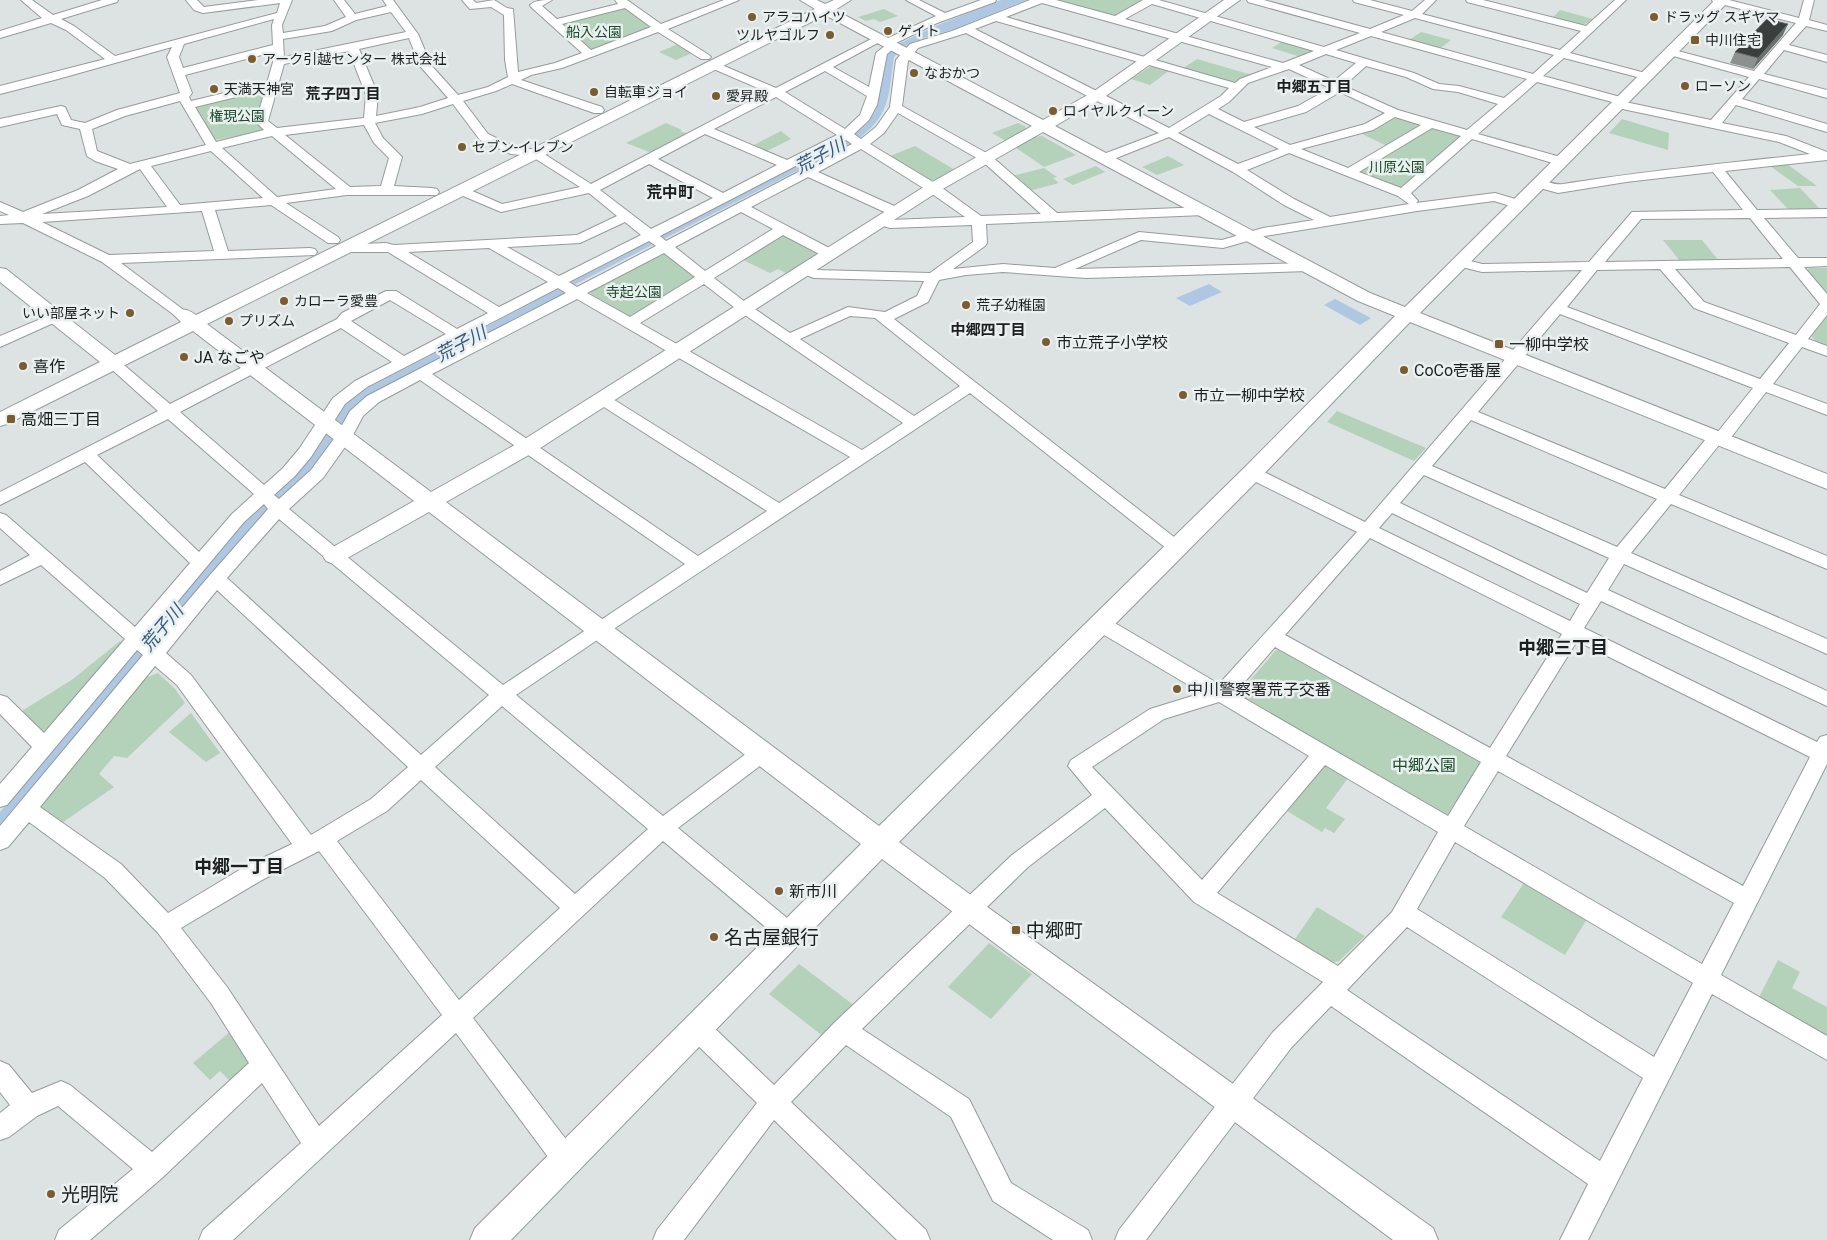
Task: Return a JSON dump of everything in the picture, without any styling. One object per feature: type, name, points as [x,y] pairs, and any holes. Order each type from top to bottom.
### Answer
[{"type":"street","points":[[26,0],[46,16],[53,18],[113,60]]},
{"type":"street","points":[[0,35],[113,0]]},
{"type":"street","points":[[191,0],[198,8],[203,10],[283,0]]},
{"type":"street","points":[[287,0],[277,25],[278,62],[262,122],[347,192]]},
{"type":"street","points":[[339,0],[352,18]]},
{"type":"street","points":[[467,0],[474,7],[493,3],[506,12],[547,0]]},
{"type":"street","points":[[24,218],[83,193],[129,168],[212,145],[274,132],[369,121],[422,110],[492,89],[528,72],[558,66],[658,27],[713,3],[734,0]]},
{"type":"street","points":[[0,420],[107,358],[339,244],[461,190],[534,154],[818,3],[844,0]]},
{"type":"street","points":[[911,0],[944,17]]},
{"type":"street","points":[[0,799],[44,746],[216,579],[289,472],[305,453],[333,430],[373,399],[567,287],[656,241],[740,207],[808,172],[854,139],[874,95],[882,53],[944,17],[990,0]]},
{"type":"street","points":[[461,190],[501,208],[592,189],[824,66],[894,46],[920,43],[966,29],[1039,0]]},
{"type":"street","points":[[1044,0],[1287,66],[1394,113],[1560,161]]},
{"type":"street","points":[[1116,20],[1149,0],[1410,75],[1437,88],[1460,89],[1507,103]]},
{"type":"street","points":[[334,556],[527,447],[933,188],[1098,94],[1181,38],[1232,0]]},
{"type":"street","points":[[1252,0],[1619,103],[1782,139],[1827,156]]},
{"type":"street","points":[[1358,0],[1645,76]]},
{"type":"street","points":[[1105,158],[1169,133],[1225,99],[1244,81],[1287,66],[1414,15],[1431,0]]},
{"type":"street","points":[[1471,0],[1588,30]]},
{"type":"street","points":[[1403,193],[1507,103],[1621,0]]},
{"type":"street","points":[[487,1240],[1721,0],[1827,28]]},
{"type":"street","points":[[1713,125],[1803,22],[1809,0]]},
{"type":"street","points":[[554,23],[623,2],[709,61],[776,92],[933,188],[979,221]]},
{"type":"street","points":[[818,3],[894,46],[1364,297],[1827,482]]},
{"type":"street","points":[[178,73],[278,42],[328,29],[391,4],[413,34],[426,66],[456,99],[484,137],[515,151],[534,154],[592,189],[744,308],[914,423]]},
{"type":"street","points":[[522,8],[554,23],[589,54]]},
{"type":"street","points":[[513,79],[509,56],[522,8]]},
{"type":"street","points":[[0,90],[54,77],[267,17],[282,15]]},
{"type":"street","points":[[995,17],[1238,87]]},
{"type":"street","points":[[966,29],[1098,94],[1237,169],[1288,202],[1327,221]]},
{"type":"street","points":[[278,62],[413,34]]},
{"type":"street","points":[[180,41],[173,57],[186,93],[186,101],[212,145],[274,201],[339,244],[393,249],[580,239],[626,217]]},
{"type":"street","points":[[656,241],[723,198],[788,165],[880,130],[896,107],[902,60],[894,46]]},
{"type":"street","points":[[1782,46],[1827,59]]},
{"type":"street","points":[[353,47],[372,96],[369,124],[378,140],[396,157],[386,190]]},
{"type":"street","points":[[1670,52],[1827,94]]},
{"type":"street","points":[[187,318],[310,252],[339,244],[432,192],[598,110],[709,61]]},
{"type":"street","points":[[1242,126],[1302,109],[1337,87],[1364,62]]},
{"type":"street","points":[[824,66],[874,95]]},
{"type":"street","points":[[513,79],[530,88],[598,110]]},
{"type":"street","points":[[0,123],[60,110],[66,122],[86,127],[121,113],[272,85]]},
{"type":"street","points":[[1734,101],[1827,128]]},
{"type":"street","points":[[896,107],[986,158],[1053,218]]},
{"type":"street","points":[[1208,109],[1289,149],[1403,193],[1418,207]]},
{"type":"street","points":[[1237,169],[1289,149],[1369,127],[1394,113]]},
{"type":"street","points":[[1350,172],[1432,123]]},
{"type":"street","points":[[86,127],[91,153],[99,158],[129,168]]},
{"type":"street","points":[[705,130],[788,165]]},
{"type":"street","points":[[1538,183],[1558,189],[1626,178],[1827,156]]},
{"type":"street","points":[[649,159],[723,198]]},
{"type":"street","points":[[143,164],[176,209]]},
{"type":"street","points":[[1129,1240],[1282,1040],[1400,919],[1451,829],[1620,555],[1763,386],[1827,304],[1716,168]]},
{"type":"street","points":[[808,172],[889,217]]},
{"type":"street","points":[[0,220],[162,211],[347,192],[386,190],[432,192]]},
{"type":"street","points":[[1057,271],[1139,236],[1223,244],[1248,235],[1418,207],[1494,198],[1517,204]]},
{"type":"street","points":[[0,206],[106,260],[187,318],[969,910],[1421,1240]]},
{"type":"street","points":[[207,206],[222,255]]},
{"type":"street","points":[[740,207],[830,254]]},
{"type":"street","points":[[889,217],[890,224],[1204,211]]},
{"type":"street","points":[[1605,1180],[1334,986],[1202,895],[1078,766],[1157,714],[1222,694],[1368,530],[1637,215],[1827,213]]},
{"type":"street","points":[[884,318],[923,299],[933,277],[980,243],[979,221]]},
{"type":"street","points":[[630,323],[782,229]]},
{"type":"street","points":[[494,245],[862,457]]},
{"type":"street","points":[[393,249],[498,313]]},
{"type":"street","points":[[106,260],[310,252]]},
{"type":"street","points":[[1459,262],[1482,268],[1827,262]]},
{"type":"street","points":[[1664,265],[1699,305],[1827,351]]},
{"type":"street","points":[[805,270],[814,274],[933,277],[966,271],[1003,268],[1086,274],[1308,267]]},
{"type":"street","points":[[0,273],[107,358],[334,556],[790,934]]},
{"type":"street","points":[[0,841],[27,809],[146,647],[200,563],[238,518],[316,474],[346,394],[498,313],[567,287]]},
{"type":"street","points":[[0,499],[342,322],[347,316],[391,294],[457,335]]},
{"type":"street","points":[[1557,308],[1827,410]]},
{"type":"street","points":[[789,339],[848,311],[879,314],[969,387],[1177,548]]},
{"type":"street","points":[[0,342],[55,317]]},
{"type":"street","points":[[342,322],[403,362]]},
{"type":"street","points":[[0,403],[107,358]]},
{"type":"street","points":[[420,373],[698,564]]},
{"type":"street","points":[[166,926],[254,873],[315,843],[379,804],[502,695],[599,629],[969,387]]},
{"type":"street","points":[[602,399],[779,511]]},
{"type":"street","points":[[1467,413],[1827,563]]},
{"type":"street","points":[[86,454],[200,563]]},
{"type":"street","points":[[1421,467],[1827,647]]},
{"type":"street","points":[[1252,472],[1573,631],[1825,751],[1574,1240]]},
{"type":"street","points":[[1389,505],[1827,699]]},
{"type":"street","points":[[0,519],[184,680],[456,1017],[566,1160]]},
{"type":"street","points":[[0,579],[42,556]]},
{"type":"street","points":[[216,579],[575,908]]},
{"type":"street","points":[[1101,624],[1827,1049]]},
{"type":"street","points":[[1273,637],[1748,900]]},
{"type":"street","points":[[0,702],[44,746]]},
{"type":"street","points":[[213,1240],[663,828],[762,752]]},
{"type":"street","points":[[1202,895],[1323,754]]},
{"type":"street","points":[[667,1240],[760,1117],[844,1030],[1020,861],[1106,796]]},
{"type":"street","points":[[27,809],[113,871],[166,926],[220,994],[317,1145]]},
{"type":"street","points":[[1404,913],[1660,1074]]},
{"type":"street","points":[[697,1028],[916,1240]]},
{"type":"street","points":[[844,1030],[960,1108],[1002,1192],[1078,1240]]},
{"type":"street","points":[[69,1240],[153,1169],[264,1065]]},
{"type":"street","points":[[0,1073],[28,1108]]},
{"type":"street","points":[[0,1128],[28,1108],[61,1093],[153,1169]]},
{"type":"green space","points":[[1053,0],[1141,0],[1144,2],[1114,17]]},
{"type":"green space","name":"船入公園","points":[[625,7],[650,26],[649,28],[594,49],[587,49],[561,25],[564,21]]},
{"type":"green space","points":[[884,9],[898,16],[880,22],[874,19],[866,21],[858,17]]},
{"type":"green space","points":[[1560,10],[1593,19],[1583,25],[1578,25],[1551,19]]},
{"type":"green space","points":[[1421,32],[1451,40],[1439,49],[1409,40]]},
{"type":"green space","points":[[1283,41],[1312,50],[1313,52],[1301,57],[1272,48]]},
{"type":"green space","points":[[678,44],[692,53],[676,60],[659,52]]},
{"type":"green space","points":[[1197,59],[1252,75],[1231,83],[1182,69]]},
{"type":"green space","points":[[1153,65],[1170,70],[1150,85],[1131,79]]},
{"type":"green space","name":"権現公園","points":[[258,90],[266,92],[257,123],[264,129],[261,132],[214,140],[195,108],[200,103]]},
{"type":"green space","points":[[1393,116],[1424,125],[1387,146],[1358,132]]},
{"type":"green space","points":[[1622,119],[1669,133],[1668,150],[1609,133]]},
{"type":"green space","points":[[666,123],[687,134],[652,153],[626,143]]},
{"type":"green space","points":[[1018,123],[1025,126],[1026,130],[1006,141],[992,133]]},
{"type":"green space","name":"川原公園","points":[[1430,127],[1461,135],[1402,187],[1396,187],[1359,173],[1358,170]]},
{"type":"green space","points":[[781,131],[791,139],[765,152],[752,146]]},
{"type":"green space","points":[[1042,136],[1076,155],[1044,167],[1015,147],[1033,137]]},
{"type":"green space","points":[[915,146],[955,170],[936,180],[930,180],[890,156]]},
{"type":"green space","points":[[1168,156],[1184,165],[1157,175],[1142,167]]},
{"type":"green space","points":[[1787,164],[1817,186],[1798,186],[1770,166]]},
{"type":"green space","points":[[1096,166],[1105,172],[1073,185],[1063,179]]},
{"type":"green space","points":[[1044,168],[1057,177],[1053,178],[1059,183],[1029,191],[1012,176]]},
{"type":"green space","points":[[1800,188],[1821,210],[1789,210],[1770,190]]},
{"type":"green space","points":[[786,235],[817,252],[817,256],[788,274],[778,269],[770,273],[741,259],[779,236]]},
{"type":"green space","points":[[1663,240],[1702,240],[1719,261],[1680,261]]},
{"type":"green space","name":"寺起公園","points":[[660,253],[665,253],[696,278],[637,316],[628,316],[591,294],[590,289]]},
{"type":"green space","points":[[1809,268],[1827,268],[1827,296],[1807,270]]},
{"type":"green space","points":[[1827,315],[1827,346],[1817,342],[1811,336]]},
{"type":"green space","points":[[1337,411],[1426,448],[1414,461],[1327,422]]},
{"type":"green space","points":[[120,641],[124,644],[55,727],[41,731],[22,711],[73,679]]},
{"type":"green space","name":"中郷公園","points":[[1283,648],[1476,756],[1481,764],[1448,814],[1445,815],[1241,697],[1240,692],[1276,650]]},
{"type":"green space","points":[[158,673],[175,689],[185,703],[127,758],[114,756],[99,774],[114,787],[59,825],[36,809],[145,678]]},
{"type":"green space","points":[[191,713],[220,753],[206,762],[169,732]]},
{"type":"green space","points":[[1324,767],[1331,767],[1348,778],[1326,808],[1345,819],[1334,833],[1325,828],[1322,832],[1287,811]]},
{"type":"green space","points":[[1524,883],[1587,919],[1565,955],[1501,917]]},
{"type":"green space","points":[[1317,907],[1365,936],[1339,961],[1328,964],[1293,942]]},
{"type":"green space","points":[[989,943],[1032,974],[991,1019],[948,987]]},
{"type":"green space","points":[[1778,960],[1800,972],[1792,988],[1827,1007],[1827,1039],[1758,999]]},
{"type":"green space","points":[[799,964],[855,1006],[824,1037],[769,994]]},
{"type":"green space","points":[[232,1030],[251,1057],[247,1069],[232,1083],[220,1071],[210,1080],[193,1063]]},
{"type":"water","name":"荒子川","points":[[1001,0],[1027,0],[954,29],[921,39],[900,51],[894,57],[889,95],[882,114],[867,132],[855,141],[576,284],[567,293],[375,391],[360,402],[350,412],[327,453],[304,479],[256,522],[0,827],[0,812],[250,516],[303,467],[320,444],[341,408],[349,400],[364,390],[850,137],[867,124],[875,112],[886,54],[890,48],[940,24]]},
{"type":"water","points":[[1209,284],[1222,292],[1190,306],[1176,298]]},
{"type":"water","points":[[1335,299],[1371,318],[1360,325],[1324,305]]},
{"type":"building","points":[[1767,19],[1788,24],[1758,58],[1735,52]]},
{"type":"place","name":"アラコハイツ","points":[[752,17]]},
{"type":"place","name":"ドラッグ スギヤマ","points":[[1654,17]]},
{"type":"place","name":"ゲイト","points":[[888,31]]},
{"type":"place","name":"ツルヤゴルフ","points":[[830,35]]},
{"type":"place","name":"中川住宅","points":[[1695,40]]},
{"type":"place","name":"アーク引越センター 株式会社","points":[[252,59]]},
{"type":"place","name":"なおかつ","points":[[914,73]]},
{"type":"place","name":"ローソン","points":[[1685,86]]},
{"type":"place","name":"天満天神宮","points":[[214,89]]},
{"type":"place","name":"自転車ジョイ","points":[[594,92]]},
{"type":"place","name":"愛昇殿","points":[[716,96]]},
{"type":"place","name":"ロイヤルクイーン","points":[[1053,111]]},
{"type":"place","name":"セブン-イレブン","points":[[462,147]]},
{"type":"place","name":"カローラ愛豊","points":[[284,301]]},
{"type":"place","name":"荒子幼稚園","points":[[966,305]]},
{"type":"place","name":"いい部屋ネット","points":[[130,313]]},
{"type":"place","name":"プリズム","points":[[229,321]]},
{"type":"place","name":"市立荒子小学校","points":[[1046,342]]},
{"type":"place","name":"一柳中学校","points":[[1499,344]]},
{"type":"place","name":"JA なごや","points":[[184,357]]},
{"type":"place","name":"喜作","points":[[23,366]]},
{"type":"place","name":"CoCo壱番屋","points":[[1404,370]]},
{"type":"place","name":"市立一柳中学校","points":[[1183,395]]},
{"type":"place","name":"高畑三丁目","points":[[11,419]]},
{"type":"place","name":"中川警察署荒子交番","points":[[1177,689]]},
{"type":"place","name":"新市川","points":[[779,891]]},
{"type":"place","name":"中郷町","points":[[1016,930]]},
{"type":"place","name":"名古屋銀行","points":[[714,937]]},
{"type":"place","name":"光明院","points":[[51,1194]]},
{"type":"district","name":"中郷五丁目","points":[[1314,87]]},
{"type":"district","name":"荒子四丁目","points":[[343,94]]},
{"type":"district","name":"荒中町","points":[[670,192]]},
{"type":"district","name":"中郷四丁目","points":[[988,330]]},
{"type":"district","name":"中郷三丁目","points":[[1563,648]]},
{"type":"district","name":"中郷一丁目","points":[[239,867]]}]
